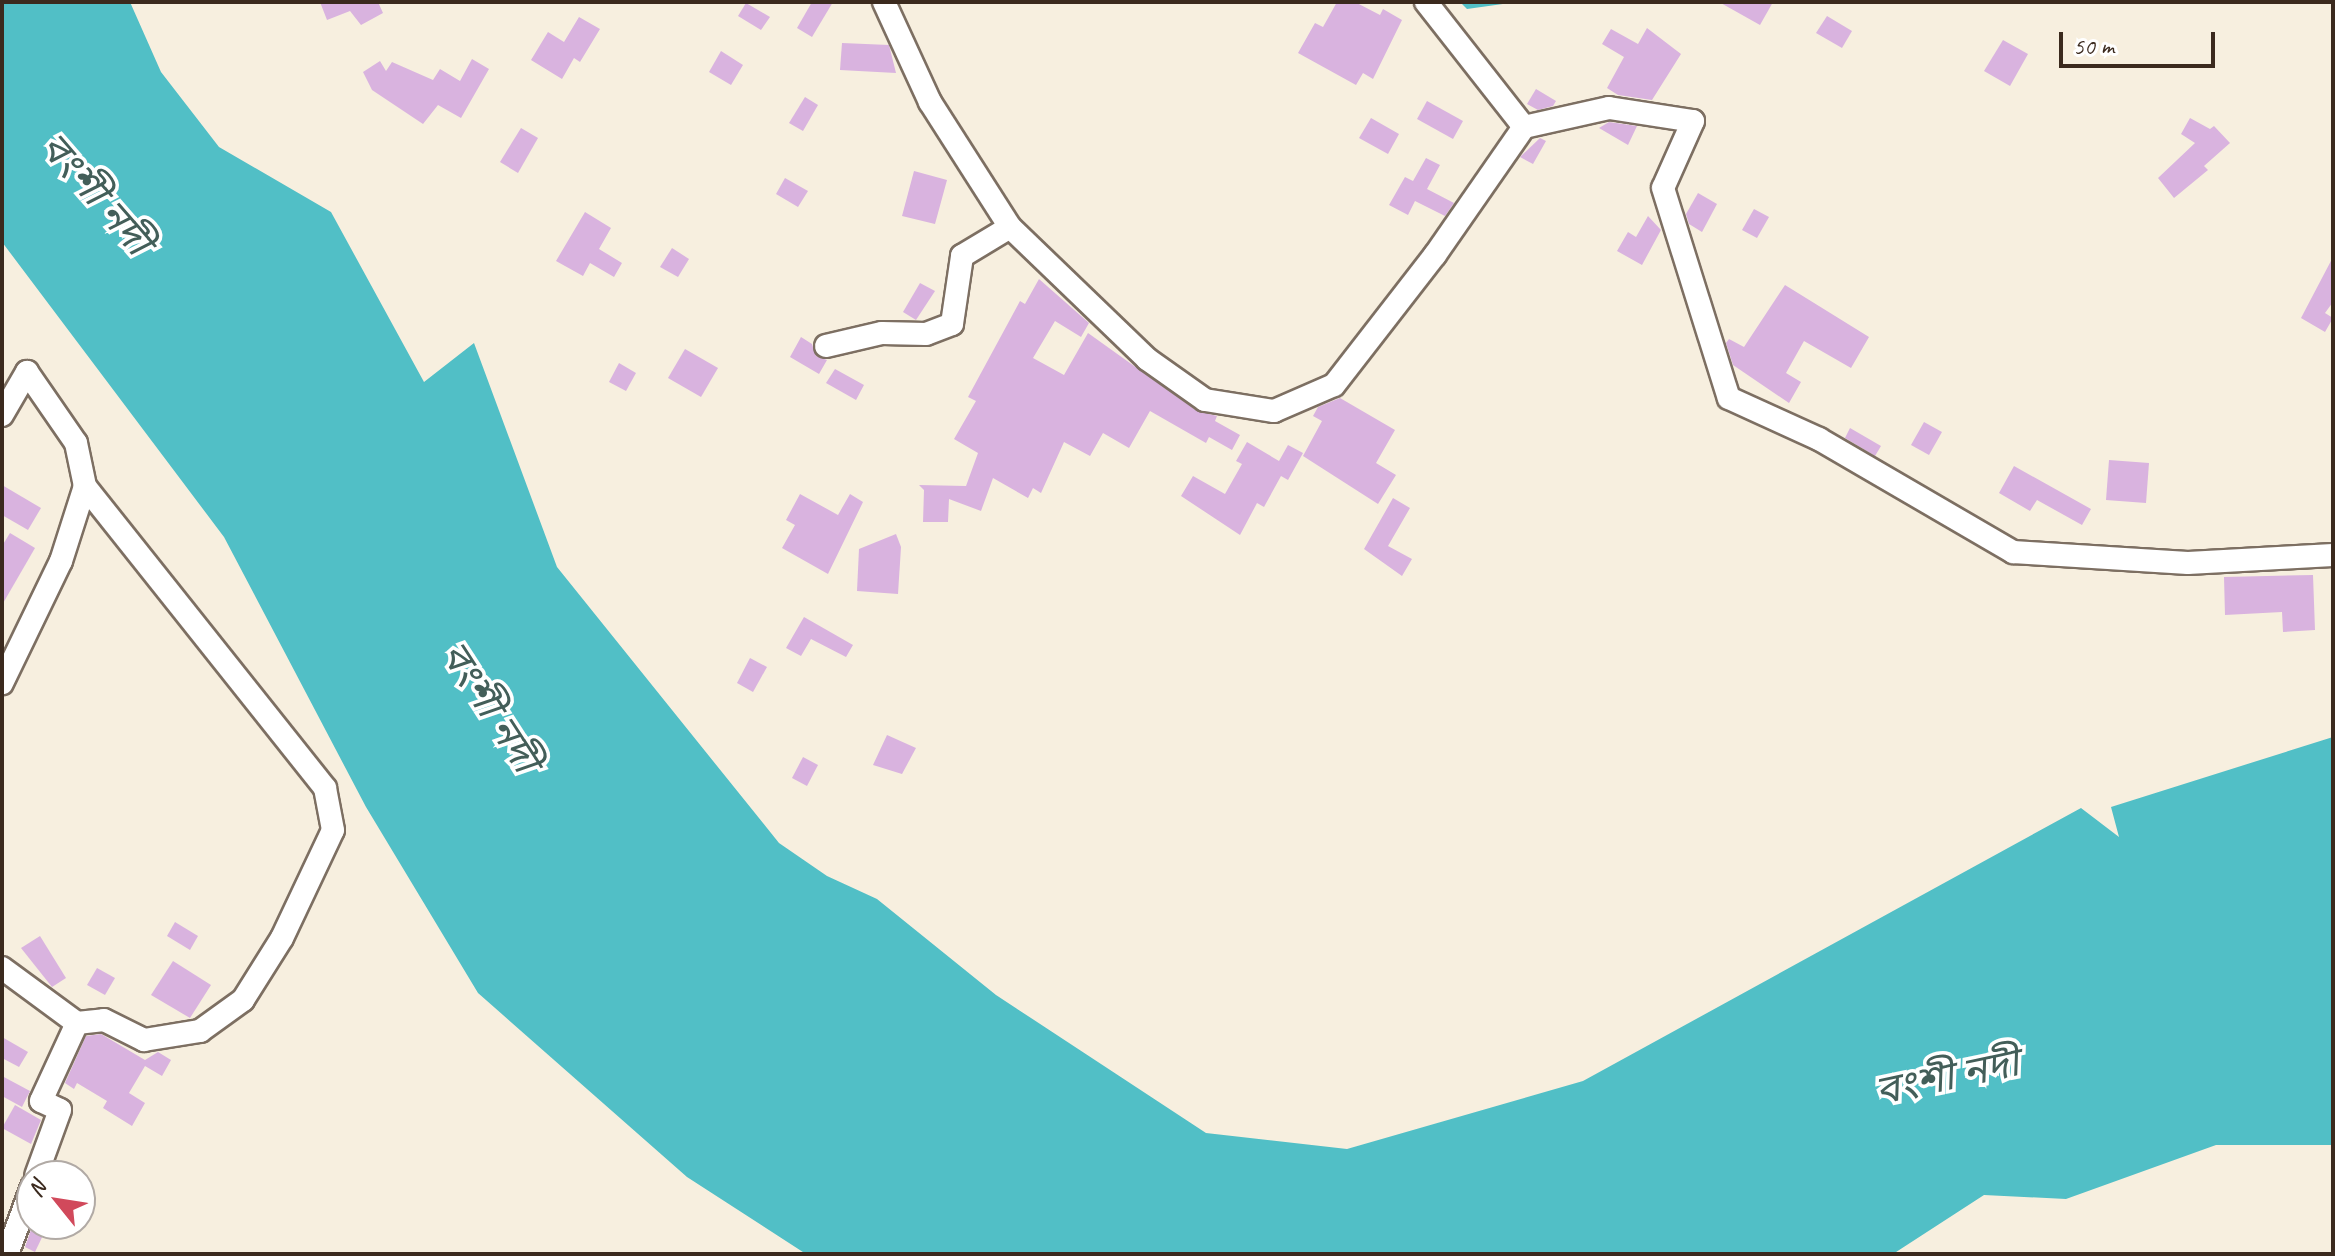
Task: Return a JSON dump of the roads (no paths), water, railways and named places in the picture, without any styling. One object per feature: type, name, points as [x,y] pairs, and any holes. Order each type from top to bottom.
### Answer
[{"type":"street","points":[[884,2],[930,102],[1010,227],[1147,359],[1205,400],[1274,411],[1334,385],[1435,255],[1524,127],[1609,108],[1693,121],[1663,188],[1729,398],[1819,439],[2013,552],[2188,563],[2333,555]]},
{"type":"street","points":[[1426,2],[1524,127]]},
{"type":"street","points":[[826,346],[882,333],[926,334],[952,324],[962,256],[1010,227]]},
{"type":"street","points":[[2,415],[27,372],[76,443],[85,486],[292,742],[325,788],[333,830],[282,938],[243,1000],[200,1031],[144,1040],[104,1020],[77,1023],[2,968]]},
{"type":"street","points":[[2,683],[61,561],[85,486]]},
{"type":"street","points":[[42,1160],[60,1110],[41,1101],[77,1023]]},
{"type":"street","points":[[7,1254],[16,1230]]},
{"type":"water","name":"বংশী নদী","points":[[2,2],[130,2],[161,72],[219,147],[331,212],[424,382],[474,343],[557,567],[779,843],[827,876],[877,899],[996,995],[1206,1133],[1347,1149],[1583,1081],[2081,808],[2119,837],[2111,807],[2333,737],[2333,1145],[2216,1145],[2066,1199],[1984,1195],[1893,1254],[806,1254],[687,1177],[478,993],[366,807],[224,537],[2,242]]},
{"type":"water","points":[[1460,2],[1517,2],[1467,9]]}]
